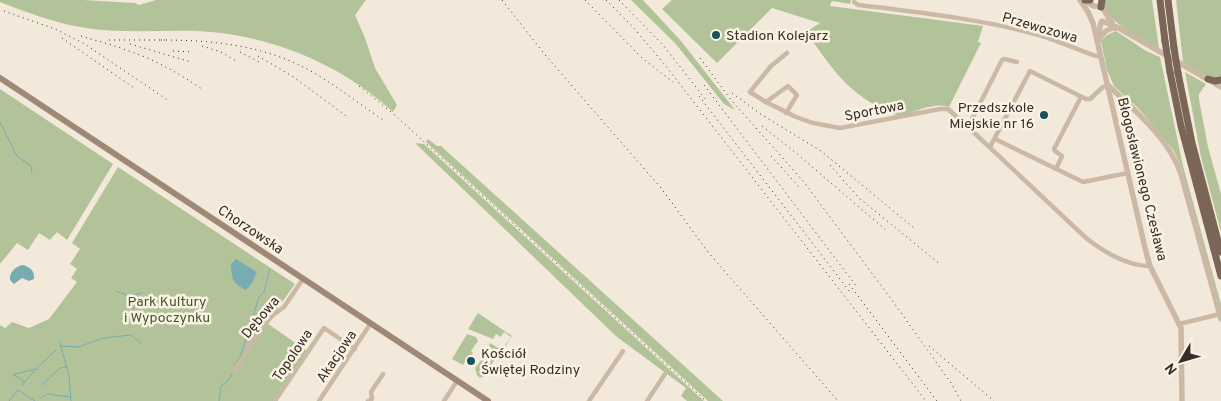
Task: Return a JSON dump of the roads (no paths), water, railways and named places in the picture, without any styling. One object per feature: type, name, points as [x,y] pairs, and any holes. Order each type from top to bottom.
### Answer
[{"type":"main road","points":[[1082,0],[1097,3]]},
{"type":"main road","points":[[1159,0],[1170,72],[1181,126],[1221,276]]},
{"type":"main road","points":[[1170,0],[1169,10],[1178,73],[1192,142],[1221,252]]},
{"type":"main road","name":"Chorzowska","points":[[0,78],[488,401]]},
{"type":"main road","points":[[1208,79],[1221,80]]},
{"type":"street","name":"Błogosławionego Czesława","points":[[1082,0],[1090,16],[1101,56],[1150,266],[1179,324],[1182,340],[1182,401]]},
{"type":"street","name":"Przewozowa","points":[[854,2],[858,5],[955,18],[1018,30],[1036,34],[1096,56],[1101,56]]},
{"type":"street","points":[[1097,3],[1105,12],[1103,19],[1096,22],[1090,16],[1097,3]]},
{"type":"street","points":[[1103,19],[1221,87]]},
{"type":"street","name":"Błogosławionego Czesława","points":[[1098,45],[1103,19]]},
{"type":"street","points":[[1098,45],[1101,34],[1111,28],[1119,28]]},
{"type":"street","name":"Sportowa","points":[[787,53],[771,66],[750,92],[786,113],[813,123],[840,128],[940,109],[948,110],[968,126],[1101,250],[1140,266],[1150,266]]},
{"type":"street","points":[[968,126],[1002,60],[1017,62]]},
{"type":"street","points":[[990,147],[1030,71],[1081,97],[1090,99],[1108,85],[1144,118],[1169,149],[1181,174],[1220,316],[1179,324]]},
{"type":"street","points":[[766,102],[788,86],[796,96],[786,113]]},
{"type":"street","points":[[1056,169],[1062,156],[1054,149],[1081,97]]},
{"type":"street","points":[[995,140],[1083,182],[1128,173]]},
{"type":"street","name":"Dębowa","points":[[236,370],[266,323],[284,307],[303,279]]},
{"type":"street","name":"Akacjowa","points":[[319,401],[371,324]]},
{"type":"street","name":"Topolowa","points":[[275,401],[324,328],[355,349]]},
{"type":"street","points":[[588,401],[623,351]]},
{"type":"street","points":[[378,401],[370,400],[371,392],[383,374]]},
{"type":"street","points":[[646,401],[665,374]]},
{"type":"street","points":[[444,401],[457,381]]},
{"type":"water","points":[[236,259],[257,272],[246,290],[235,283],[232,277],[231,264]]},
{"type":"water","points":[[23,265],[32,270],[34,279],[29,281],[22,278],[14,284],[10,280],[11,274],[16,268]]},
{"type":"waterway","points":[[0,122],[17,156],[31,166],[32,172]]},
{"type":"waterway","points":[[235,363],[240,358],[259,297],[264,292],[270,269]]},
{"type":"waterway","points":[[116,291],[138,300],[150,309]]},
{"type":"waterway","points":[[130,296],[142,293]]},
{"type":"waterway","points":[[131,298],[134,312]]},
{"type":"waterway","points":[[61,346],[78,347],[104,338],[131,335],[141,343]]},
{"type":"waterway","points":[[60,343],[69,376],[71,401]]},
{"type":"waterway","points":[[22,385],[56,350]]},
{"type":"waterway","points":[[42,385],[60,368],[66,367]]},
{"type":"waterway","points":[[15,374],[36,369]]},
{"type":"waterway","points":[[13,374],[25,382]]},
{"type":"waterway","points":[[219,401],[221,386],[227,382],[232,374]]},
{"type":"waterway","points":[[9,401],[18,390],[35,401]]},
{"type":"waterway","points":[[41,398],[47,394],[69,397]]},
{"type":"railway","points":[[502,0],[546,56],[661,188],[708,252],[838,401]]},
{"type":"railway","points":[[585,0],[642,58],[673,82]]},
{"type":"railway","points":[[606,0],[633,27],[665,65],[926,401]]},
{"type":"railway","points":[[619,0],[663,45],[706,100]]},
{"type":"railway","points":[[4,11],[55,29],[83,43],[169,101]]},
{"type":"railway","points":[[81,36],[115,46],[156,62],[202,89]]},
{"type":"railway","points":[[62,38],[134,88]]},
{"type":"railway","points":[[109,40],[169,40]]},
{"type":"railway","points":[[161,40],[217,43],[272,54],[307,69],[383,120]]},
{"type":"railway","points":[[130,44],[191,62]]},
{"type":"railway","points":[[202,46],[221,52],[236,61]]},
{"type":"railway","points":[[173,51],[193,52]]},
{"type":"railway","points":[[240,52],[261,63]]},
{"type":"railway","points":[[258,56],[292,76],[349,118]]},
{"type":"railway","points":[[700,58],[731,100],[804,182],[894,303],[951,383],[961,401]]},
{"type":"railway","points":[[704,85],[857,287]]},
{"type":"railway","points":[[359,86],[396,116],[706,401]]},
{"type":"railway","points":[[732,93],[762,115],[821,151],[914,228]]},
{"type":"railway","points":[[699,96],[850,292]]},
{"type":"railway","points":[[762,126],[887,231]]},
{"type":"railway","points":[[771,156],[800,188]]},
{"type":"railway","points":[[830,165],[859,198],[941,265]]},
{"type":"railway","points":[[849,284],[937,401]]},
{"type":"railway","points":[[929,346],[994,401]]},
{"type":"place","name":"Stadion Kolejarz","points":[[716,35]]},
{"type":"place","name":"Przedszkole Miejskie nr 16","points":[[1044,115]]},
{"type":"place","name":"Kościół Świętej Rodziny","points":[[471,361]]},
{"type":"park label","name":"Park Kultury i Wypoczynku","points":[[167,310]]}]
